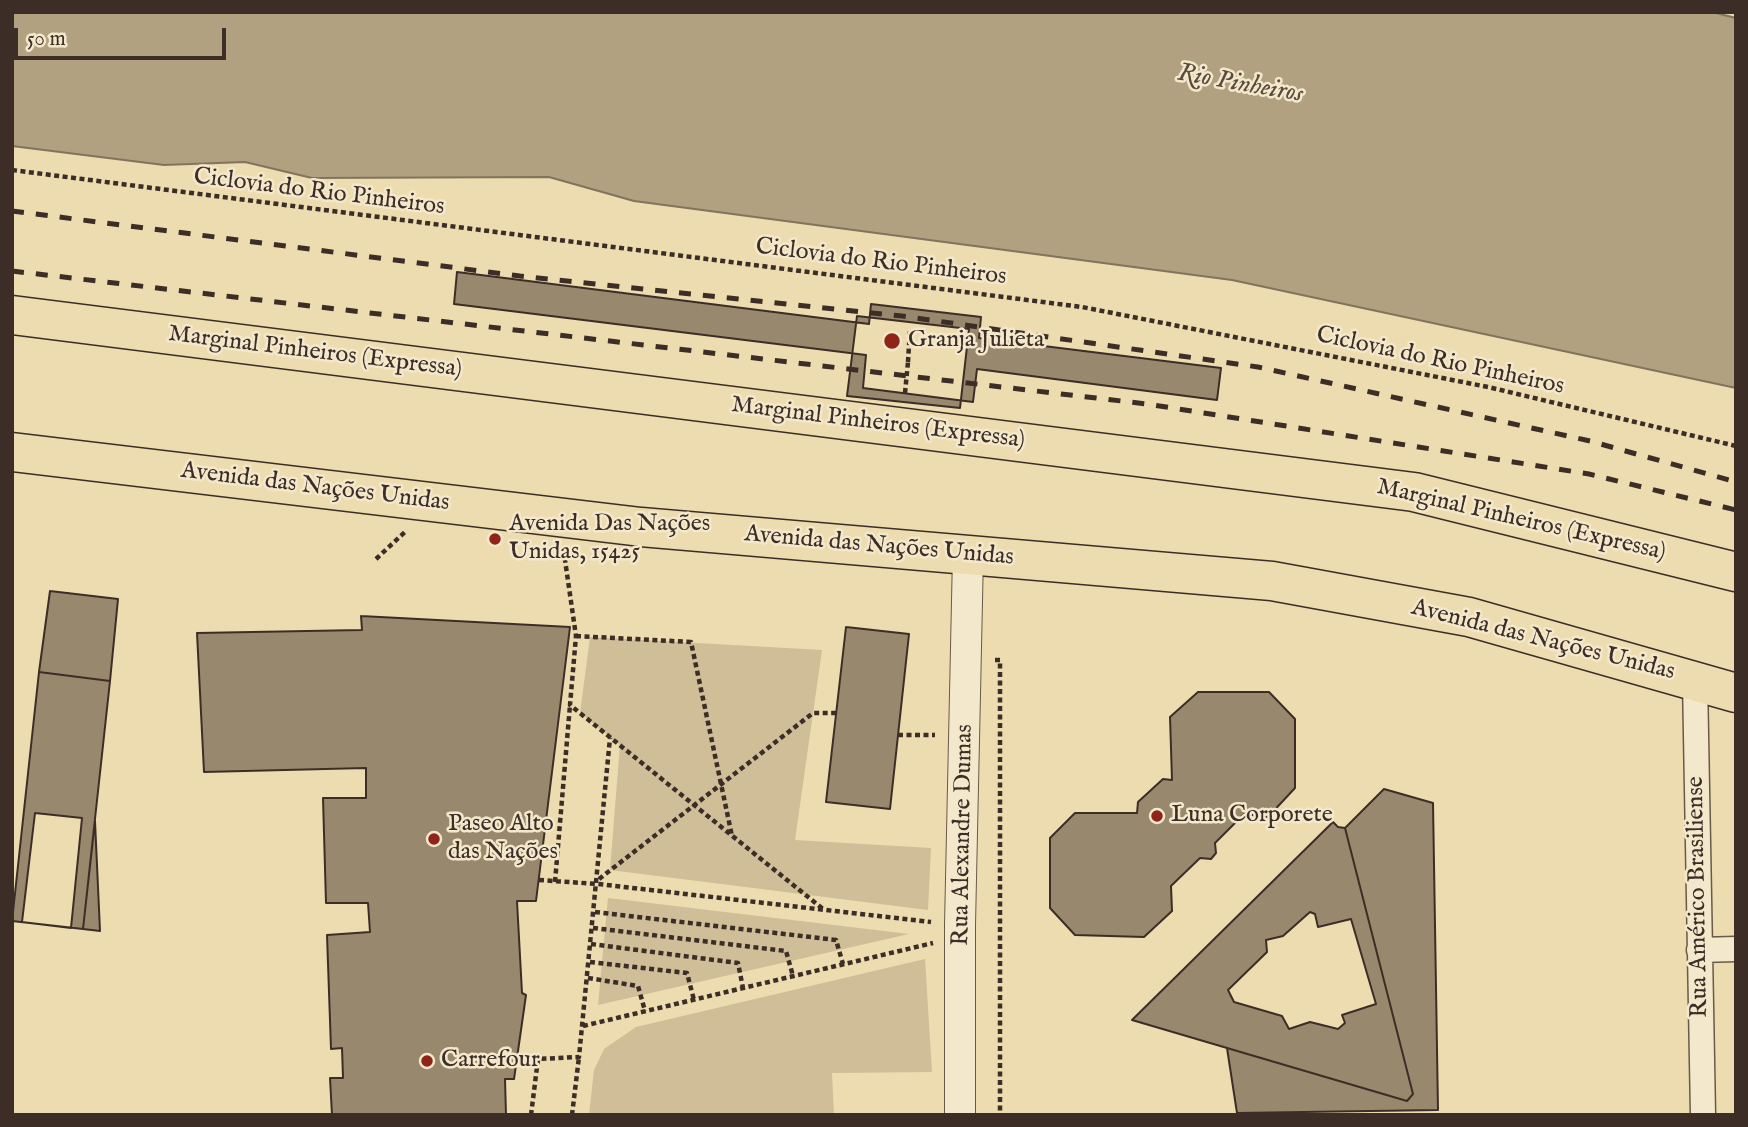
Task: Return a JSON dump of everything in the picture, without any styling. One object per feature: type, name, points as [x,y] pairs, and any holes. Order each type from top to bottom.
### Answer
[{"type":"highway","name":"Marginal Pinheiros (Expressa)","points":[[12,316],[1414,492],[1736,572]]},
{"type":"highway","name":"Avenida das Nações Unidas","points":[[12,452],[641,527],[1272,581],[1469,617],[1736,693]]},
{"type":"street","name":"Rua Alexandre Dumas","points":[[960,1115],[960,925],[968,660],[968,555]]},
{"type":"street","name":"Rua Américo Brasiliense","points":[[1695,680],[1703,1115]]},
{"type":"street","points":[[1699,950],[1736,949]]},
{"type":"path","name":"Ciclovia do Rio Pinheiros","points":[[12,170],[1082,307],[1488,387],[1736,446]]},
{"type":"path","points":[[905,393],[911,330]]},
{"type":"path","points":[[376,559],[407,531],[419,532]]},
{"type":"path","points":[[555,882],[576,636],[565,560],[559,546]]},
{"type":"path","points":[[576,636],[691,642],[732,836]]},
{"type":"path","points":[[968,660],[1000,660],[1000,1115]]},
{"type":"path","points":[[570,705],[823,909]]},
{"type":"path","points":[[598,881],[813,713],[836,713]]},
{"type":"path","points":[[898,735],[966,734]]},
{"type":"path","points":[[572,1115],[592,944],[610,737]]},
{"type":"path","points":[[538,880],[598,881],[960,925]]},
{"type":"path","points":[[595,912],[836,940],[844,964]]},
{"type":"path","points":[[593,928],[786,951],[793,976]]},
{"type":"path","points":[[592,944],[738,963],[743,988]]},
{"type":"path","points":[[583,1026],[926,944]]},
{"type":"path","points":[[590,962],[687,973],[694,1000]]},
{"type":"path","points":[[588,978],[638,986],[645,1011]]},
{"type":"path","points":[[516,1060],[579,1057]]},
{"type":"path","points":[[531,1115],[538,1059]]},
{"type":"shaded area","points":[[590,637],[822,650],[795,840],[931,848],[928,910],[610,870],[620,745],[580,713]]},
{"type":"shaded area","points":[[608,898],[909,934],[598,1005]]},
{"type":"shaded area","points":[[925,959],[932,1072],[832,1073],[834,1115],[589,1115],[594,1070],[604,1049],[636,1027]]},
{"type":"water","name":"Rio Pinheiros","points":[[12,12],[1712,12],[1736,18],[1736,388],[1232,280],[634,201],[549,177],[312,178],[245,162],[164,165],[12,146]]},
{"type":"building","points":[[457,272],[869,324],[871,304],[981,317],[979,338],[1221,368],[1217,400],[977,369],[973,402],[863,388],[866,355],[454,304]]},
{"type":"building","points":[[857,316],[969,329],[960,408],[847,396]]},
{"type":"building","points":[[50,591],[118,599],[110,681],[39,672]]},
{"type":"building","name":"Paseo Alto das Nações","points":[[361,616],[570,627],[536,901],[517,901],[522,993],[526,995],[514,1079],[505,1079],[506,1115],[332,1115],[330,1078],[343,1078],[342,1048],[331,1049],[327,935],[370,932],[368,903],[326,903],[323,798],[366,798],[366,768],[204,772],[197,633],[362,630]]},
{"type":"building","points":[[846,627],[909,634],[890,809],[826,802]]},
{"type":"building","points":[[39,672],[110,681],[83,929],[12,921]]},
{"type":"building","name":"Luna Corporete","points":[[1198,692],[1269,692],[1295,719],[1295,788],[1268,817],[1244,814],[1215,843],[1216,853],[1211,859],[1200,858],[1171,886],[1172,911],[1144,937],[1075,935],[1050,908],[1050,838],[1075,813],[1137,813],[1138,802],[1163,779],[1172,780],[1170,717]]},
{"type":"building","points":[[1384,789],[1433,803],[1438,1110],[1237,1113],[1227,1048],[1407,1101],[1413,1094],[1345,828]]},
{"type":"building","points":[[35,813],[82,818],[71,928],[22,922]]},
{"type":"building","points":[[95,821],[100,931],[83,929]]},
{"type":"building","points":[[1333,822],[1338,827],[1345,828],[1413,1094],[1407,1101],[1132,1020]]},
{"type":"building","points":[[1310,912],[1315,914],[1318,927],[1351,919],[1376,1004],[1342,1015],[1345,1023],[1338,1029],[1310,1022],[1289,1029],[1282,1016],[1234,1002],[1228,990],[1267,952],[1266,940],[1283,936]]},
{"type":"railway","points":[[12,211],[520,276],[902,316],[1258,367],[1590,441],[1736,482]]},
{"type":"railway","points":[[12,271],[1147,404],[1589,474],[1736,510]]},
{"type":"place","name":"Granja Julieta","points":[[892,341]]},
{"type":"place","name":"Avenida Das Nações Unidas, 15425","points":[[495,539]]},
{"type":"place","name":"Luna Corporete","points":[[1157,816]]},
{"type":"place","name":"Paseo Alto das Nações","points":[[434,839]]},
{"type":"place","name":"Carrefour","points":[[427,1061]]}]
